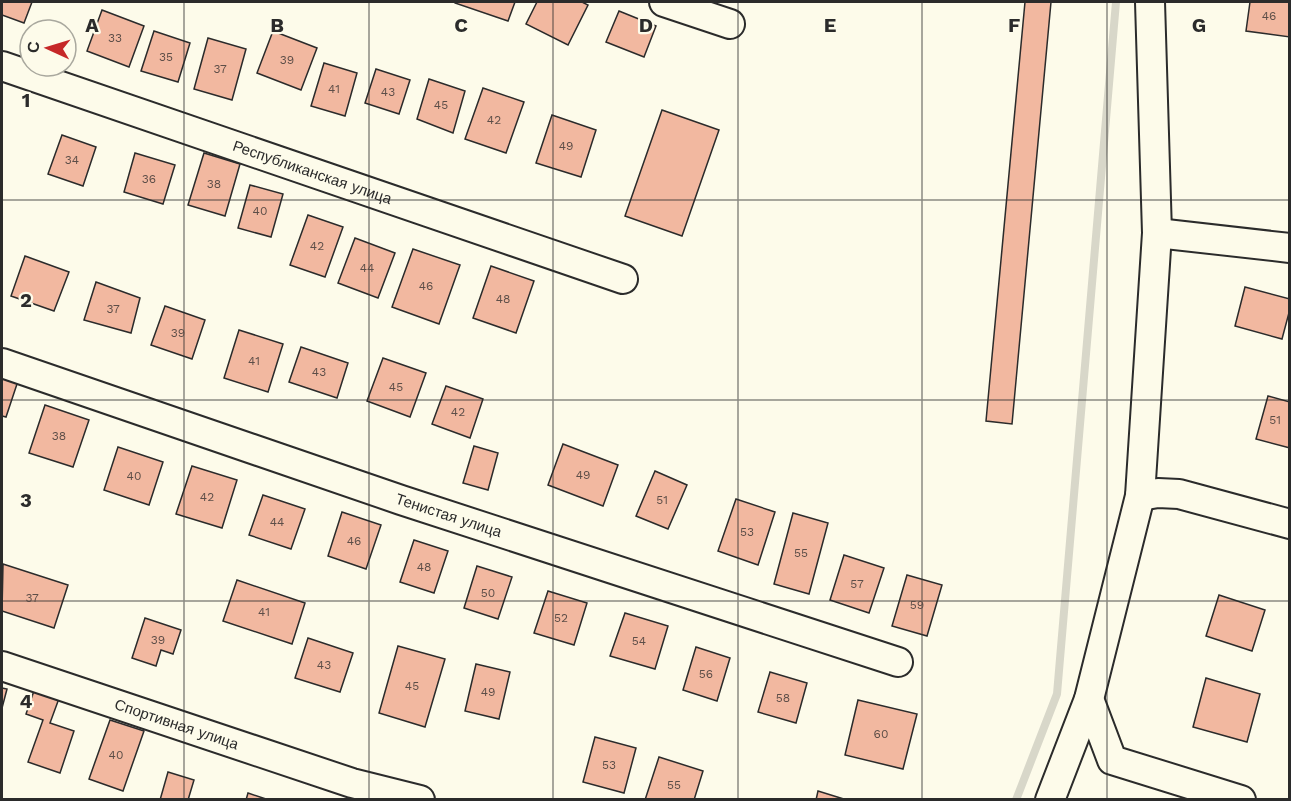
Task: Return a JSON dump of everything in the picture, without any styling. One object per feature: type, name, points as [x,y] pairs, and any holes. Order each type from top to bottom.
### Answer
[{"type":"street","points":[[664,2],[730,24]]},
{"type":"street","points":[[1050,800],[1089,699],[1140,496],[1157,233],[1150,2]]},
{"type":"street","name":"Республиканская улица","points":[[2,66],[623,279]]},
{"type":"street","points":[[1157,233],[1290,248]]},
{"type":"street","name":"Тенистая улица","points":[[2,363],[401,500],[898,662]]},
{"type":"street","points":[[1140,496],[1158,493],[1179,494],[1290,524]]},
{"type":"street","name":"Спортивная улица","points":[[2,666],[352,783],[420,800]]},
{"type":"street","points":[[1089,699],[1112,760],[1241,800]]},
{"type":"building","points":[[2,2],[32,2],[26,18],[18,18],[18,21],[2,15]]},
{"type":"building","points":[[455,2],[515,2],[508,21]]},
{"type":"building","points":[[537,2],[582,2],[588,5],[568,45],[526,24]]},
{"type":"building","points":[[1025,2],[1051,2],[1012,424],[986,421]]},
{"type":"building","points":[[1250,2],[1290,2],[1290,37],[1246,31]]},
{"type":"building","points":[[102,10],[144,26],[129,67],[87,51]]},
{"type":"building","points":[[619,11],[656,26],[644,57],[606,42]]},
{"type":"building","points":[[154,31],[190,43],[178,82],[141,71]]},
{"type":"building","points":[[273,31],[317,48],[301,90],[257,73]]},
{"type":"building","points":[[208,38],[246,49],[232,100],[194,89]]},
{"type":"building","points":[[324,63],[357,73],[345,116],[311,106]]},
{"type":"building","points":[[376,69],[410,80],[399,114],[365,103]]},
{"type":"building","points":[[429,79],[465,91],[453,133],[417,119]]},
{"type":"building","points":[[483,88],[524,102],[506,153],[465,139]]},
{"type":"building","points":[[662,110],[719,130],[682,236],[625,216]]},
{"type":"building","points":[[552,115],[596,130],[581,177],[536,163]]},
{"type":"building","points":[[62,135],[96,147],[83,186],[48,174]]},
{"type":"building","points":[[135,153],[175,165],[163,204],[124,192]]},
{"type":"building","points":[[204,153],[240,164],[225,216],[188,205]]},
{"type":"building","points":[[250,185],[283,194],[271,237],[238,228]]},
{"type":"building","points":[[308,215],[343,227],[325,277],[290,265]]},
{"type":"building","points":[[355,238],[395,253],[378,298],[338,283]]},
{"type":"building","points":[[413,249],[460,265],[439,324],[392,307]]},
{"type":"building","points":[[25,256],[69,272],[54,311],[11,296]]},
{"type":"building","points":[[491,266],[534,281],[516,333],[473,318]]},
{"type":"building","points":[[96,282],[140,298],[131,333],[84,320]]},
{"type":"building","points":[[1245,287],[1290,299],[1290,309],[1282,339],[1235,326]]},
{"type":"building","points":[[165,306],[205,320],[192,359],[151,345]]},
{"type":"building","points":[[239,330],[283,344],[268,392],[224,378]]},
{"type":"building","points":[[301,347],[348,363],[337,398],[289,382]]},
{"type":"building","points":[[383,358],[426,373],[410,417],[367,401]]},
{"type":"building","points":[[2,372],[19,378],[6,417],[2,416]]},
{"type":"building","points":[[446,386],[483,399],[470,438],[432,424]]},
{"type":"building","points":[[1268,396],[1290,402],[1290,448],[1256,439]]},
{"type":"building","points":[[45,405],[89,420],[73,467],[29,453]]},
{"type":"building","points":[[563,444],[618,465],[603,506],[548,485]]},
{"type":"building","points":[[474,446],[498,453],[488,490],[463,483]]},
{"type":"building","points":[[118,447],[163,462],[149,505],[104,490]]},
{"type":"building","points":[[192,466],[237,480],[222,528],[176,514]]},
{"type":"building","points":[[655,471],[687,485],[668,529],[636,516]]},
{"type":"building","points":[[263,495],[305,509],[291,549],[249,535]]},
{"type":"building","points":[[736,499],[775,512],[758,565],[718,551]]},
{"type":"building","points":[[342,512],[381,525],[366,569],[328,556]]},
{"type":"building","points":[[793,513],[828,523],[809,594],[774,584]]},
{"type":"building","points":[[414,540],[448,551],[434,593],[400,582]]},
{"type":"building","points":[[844,555],[884,568],[869,613],[830,600]]},
{"type":"building","points":[[3,564],[68,585],[54,628],[2,611]]},
{"type":"building","points":[[477,566],[512,577],[498,619],[464,608]]},
{"type":"building","points":[[907,575],[942,585],[927,636],[892,626]]},
{"type":"building","points":[[237,580],[305,603],[292,644],[223,621]]},
{"type":"building","points":[[548,591],[587,603],[574,645],[534,633]]},
{"type":"building","points":[[1219,595],[1265,610],[1252,651],[1206,636]]},
{"type":"building","points":[[625,613],[668,626],[655,669],[610,656]]},
{"type":"building","points":[[145,618],[181,630],[173,654],[161,650],[156,666],[132,658]]},
{"type":"building","points":[[308,638],[353,653],[340,692],[295,678]]},
{"type":"building","points":[[398,646],[445,659],[425,727],[379,713]]},
{"type":"building","points":[[696,647],[730,658],[717,701],[683,690]]},
{"type":"building","points":[[476,664],[510,672],[499,719],[465,711]]},
{"type":"building","points":[[770,672],[807,683],[796,723],[758,712]]},
{"type":"building","points":[[1206,678],[1260,694],[1247,742],[1193,727]]},
{"type":"building","points":[[36,685],[61,693],[50,723],[74,731],[60,773],[28,762],[43,720],[26,714]]},
{"type":"building","points":[[2,688],[7,689],[2,708]]},
{"type":"building","points":[[858,700],[917,714],[903,769],[845,755]]},
{"type":"building","points":[[110,720],[144,731],[123,791],[89,779]]},
{"type":"building","points":[[595,737],[636,748],[624,793],[583,782]]},
{"type":"building","points":[[659,757],[703,771],[694,800],[645,800]]},
{"type":"building","points":[[168,772],[194,780],[188,800],[160,800]]},
{"type":"building","points":[[818,791],[847,800],[816,800]]},
{"type":"building","points":[[248,793],[269,800],[246,800]]},
{"type":"waterway","points":[[1016,800],[1057,694],[1116,2]]}]
